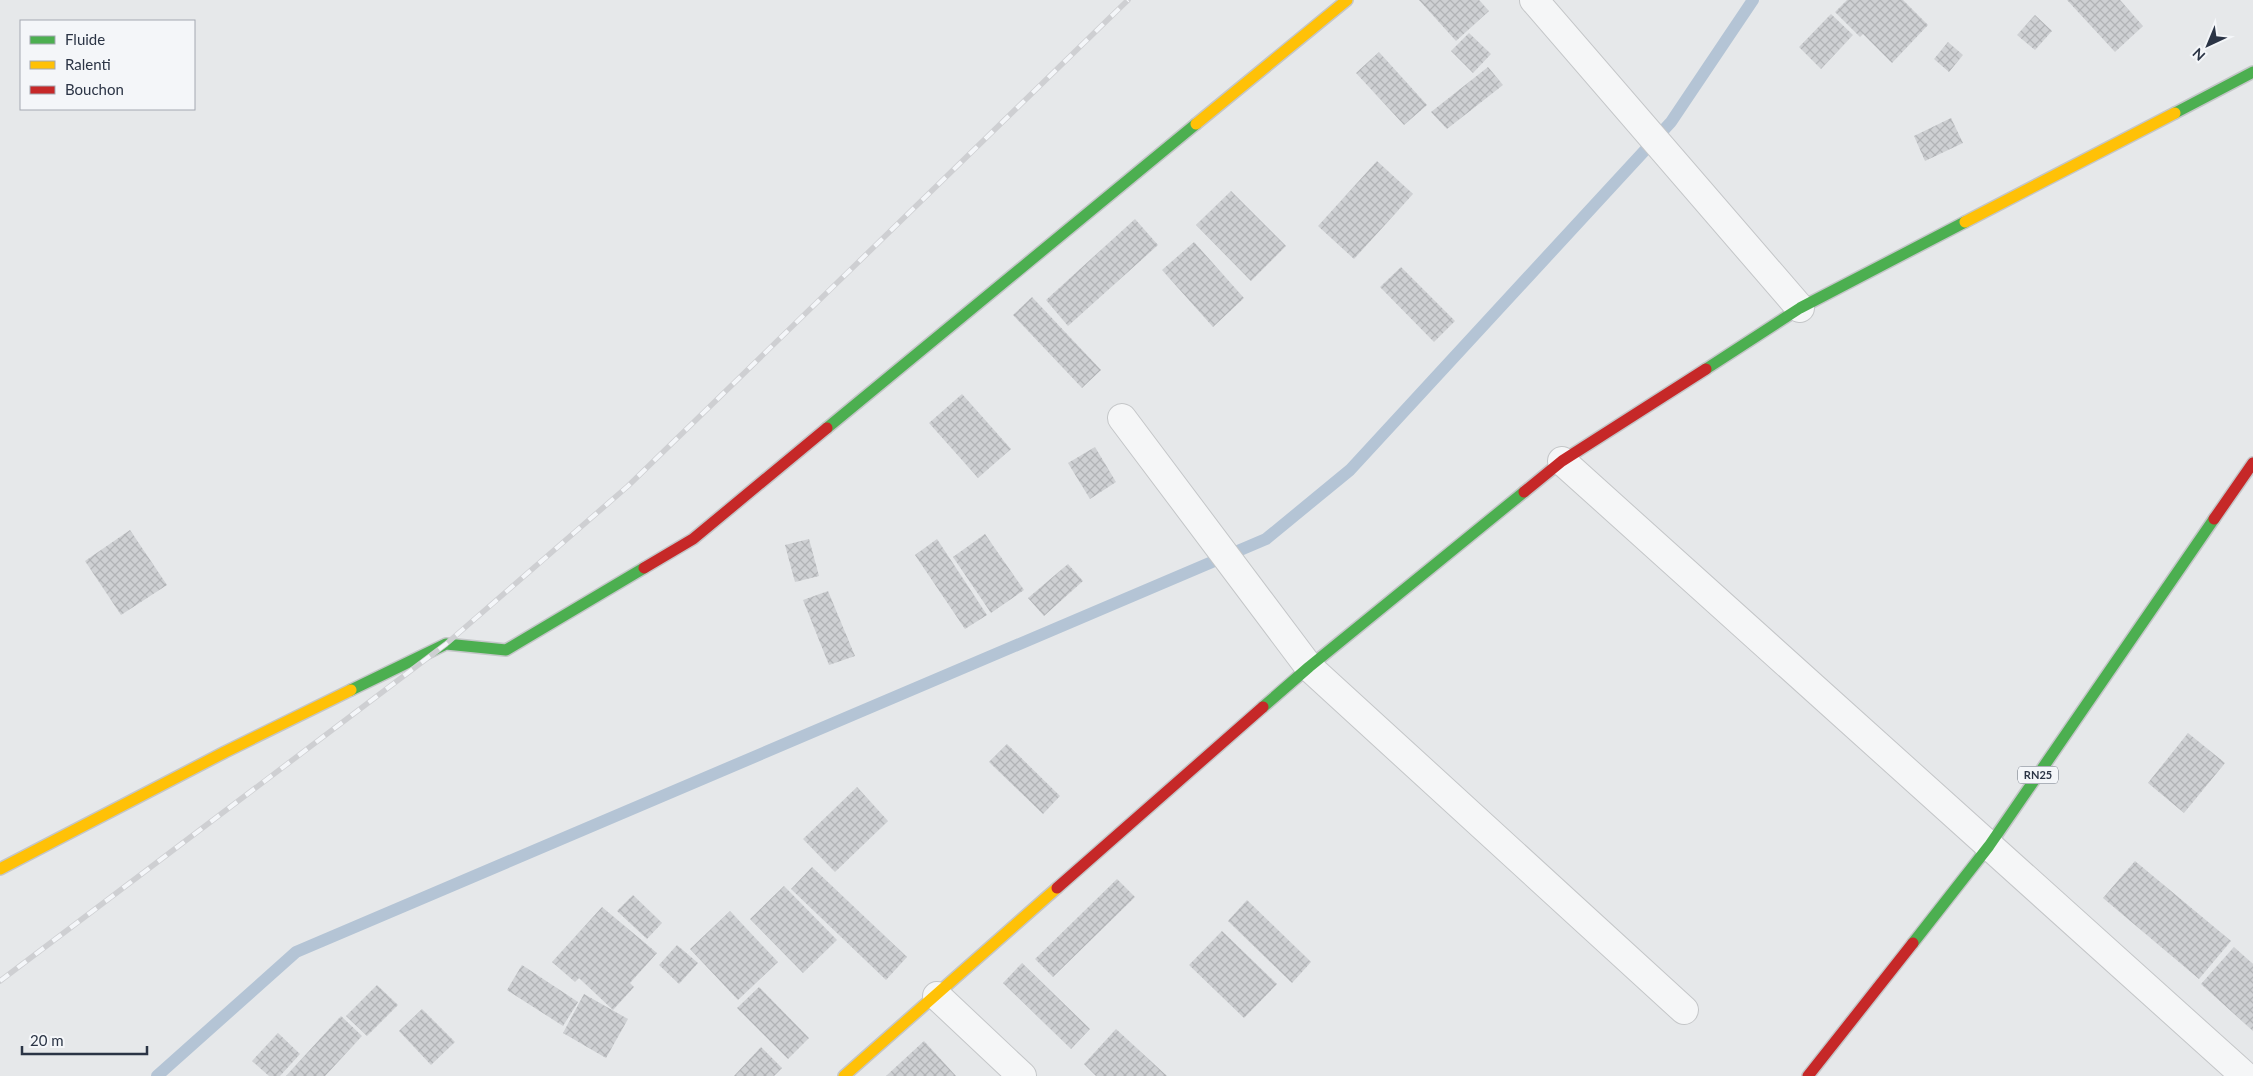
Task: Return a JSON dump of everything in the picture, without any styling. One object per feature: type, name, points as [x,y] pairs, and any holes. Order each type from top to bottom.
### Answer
[{"type":"street","points":[[0,869],[225,752],[446,644],[506,650],[694,539],[1347,0]]},
{"type":"street","points":[[1534,0],[1800,308]]},
{"type":"street","points":[[844,1076],[1309,667],[1562,461],[1800,308],[2253,72]]},
{"type":"street","points":[[1122,418],[1309,667],[1684,1010]]},
{"type":"street","points":[[1562,461],[2245,1076]]},
{"type":"street","name":"RN25","points":[[1808,1076],[1989,846],[2253,463]]},
{"type":"street","points":[[936,996],[1022,1076]]},
{"type":"building","points":[[1419,0],[1479,0],[1489,11],[1456,41]]},
{"type":"building","points":[[1847,0],[1903,0],[1928,25],[1892,63],[1863,34],[1860,37],[1835,12]]},
{"type":"building","points":[[2067,0],[2120,0],[2143,26],[2115,52]]},
{"type":"building","points":[[1831,14],[1853,35],[1821,69],[1799,47]]},
{"type":"building","points":[[2035,15],[2052,31],[2035,50],[2017,35]]},
{"type":"building","points":[[1469,33],[1491,54],[1473,73],[1451,51]]},
{"type":"building","points":[[1948,42],[1963,55],[1949,72],[1934,59]]},
{"type":"building","points":[[1379,52],[1427,105],[1404,125],[1356,73]]},
{"type":"building","points":[[1488,67],[1503,85],[1447,129],[1431,112]]},
{"type":"building","points":[[1951,118],[1963,143],[1925,161],[1914,136]]},
{"type":"building","points":[[1377,161],[1413,194],[1354,259],[1318,226]]},
{"type":"building","points":[[1231,191],[1286,246],[1251,281],[1196,225]]},
{"type":"building","points":[[1135,219],[1158,245],[1068,326],[1046,300]]},
{"type":"building","points":[[1194,242],[1244,298],[1213,327],[1162,270]]},
{"type":"building","points":[[1401,267],[1455,321],[1434,342],[1380,287]]},
{"type":"building","points":[[1032,297],[1101,370],[1082,388],[1013,315]]},
{"type":"building","points":[[962,394],[1011,449],[978,478],[929,423]]},
{"type":"building","points":[[1095,447],[1116,482],[1090,499],[1068,463]]},
{"type":"building","points":[[130,530],[167,585],[121,615],[85,561]]},
{"type":"building","points":[[985,534],[1024,590],[991,613],[953,557]]},
{"type":"building","points":[[809,539],[819,576],[795,582],[785,545]]},
{"type":"building","points":[[937,539],[987,615],[965,629],[915,555]]},
{"type":"building","points":[[1068,564],[1083,581],[1044,616],[1028,598]]},
{"type":"building","points":[[828,591],[855,656],[829,665],[803,600]]},
{"type":"building","points":[[2188,733],[2225,763],[2184,813],[2148,783]]},
{"type":"building","points":[[1007,744],[1060,796],[1043,814],[989,762]]},
{"type":"building","points":[[857,787],[888,821],[835,872],[803,839]]},
{"type":"building","points":[[2135,861],[2231,941],[2199,979],[2103,898]]},
{"type":"building","points":[[812,867],[907,957],[886,980],[791,889]]},
{"type":"building","points":[[1117,879],[1135,897],[1053,977],[1035,959]]},
{"type":"building","points":[[784,886],[837,940],[803,973],[750,919]]},
{"type":"building","points":[[633,895],[662,923],[647,939],[617,911]]},
{"type":"building","points":[[1247,900],[1311,962],[1292,983],[1228,921]]},
{"type":"building","points":[[602,907],[657,953],[630,983],[634,987],[613,1010],[579,978],[575,982],[552,962]]},
{"type":"building","points":[[730,911],[778,962],[738,1000],[690,949]]},
{"type":"building","points":[[1222,931],[1277,984],[1244,1018],[1189,965]]},
{"type":"building","points":[[677,945],[698,963],[679,984],[659,965]]},
{"type":"building","points":[[2234,947],[2253,964],[2253,1031],[2201,984]]},
{"type":"building","points":[[1022,963],[1090,1029],[1071,1049],[1003,983]]},
{"type":"building","points":[[522,965],[578,1002],[563,1026],[507,990]]},
{"type":"building","points":[[377,985],[398,1005],[367,1036],[346,1016]]},
{"type":"building","points":[[759,987],[809,1038],[788,1059],[737,1008]]},
{"type":"building","points":[[584,994],[628,1019],[606,1058],[563,1033]]},
{"type":"building","points":[[422,1009],[455,1042],[431,1065],[399,1031]]},
{"type":"building","points":[[341,1016],[362,1036],[325,1076],[286,1076]]},
{"type":"building","points":[[1116,1029],[1167,1076],[1096,1076],[1084,1064]]},
{"type":"building","points":[[278,1033],[300,1054],[280,1076],[269,1076],[252,1061]]},
{"type":"building","points":[[924,1041],[956,1076],[886,1076]]},
{"type":"building","points":[[761,1047],[782,1068],[774,1076],[734,1076]]},
{"type":"waterway","points":[[157,1076],[296,952],[1266,539],[1350,470],[1671,122],[1753,0]]},
{"type":"railway","points":[[0,981],[446,644],[628,486],[1128,0]]},
{"type":"traffic: fast","points":[[2175,113],[2253,72]]},
{"type":"traffic: fast","points":[[827,428],[1196,124]]},
{"type":"traffic: fast","points":[[1706,369],[1800,308],[1965,222]]},
{"type":"traffic: fast","points":[[1263,707],[1309,667],[1524,492]]},
{"type":"traffic: fast","points":[[1913,943],[1989,846],[2214,519]]},
{"type":"traffic: fast","points":[[351,690],[446,644],[506,650],[644,568]]},
{"type":"traffic: slow","points":[[1196,124],[1347,0]]},
{"type":"traffic: slow","points":[[1965,222],[2175,113]]},
{"type":"traffic: slow","points":[[0,869],[225,752],[351,690]]},
{"type":"traffic: slow","points":[[844,1076],[1057,888]]},
{"type":"traffic: jam","points":[[1524,492],[1562,461],[1706,369]]},
{"type":"traffic: jam","points":[[644,568],[693,539],[827,428]]},
{"type":"traffic: jam","points":[[2214,519],[2253,463]]},
{"type":"traffic: jam","points":[[1057,888],[1263,707]]},
{"type":"traffic: jam","points":[[1808,1076],[1913,943]]}]
